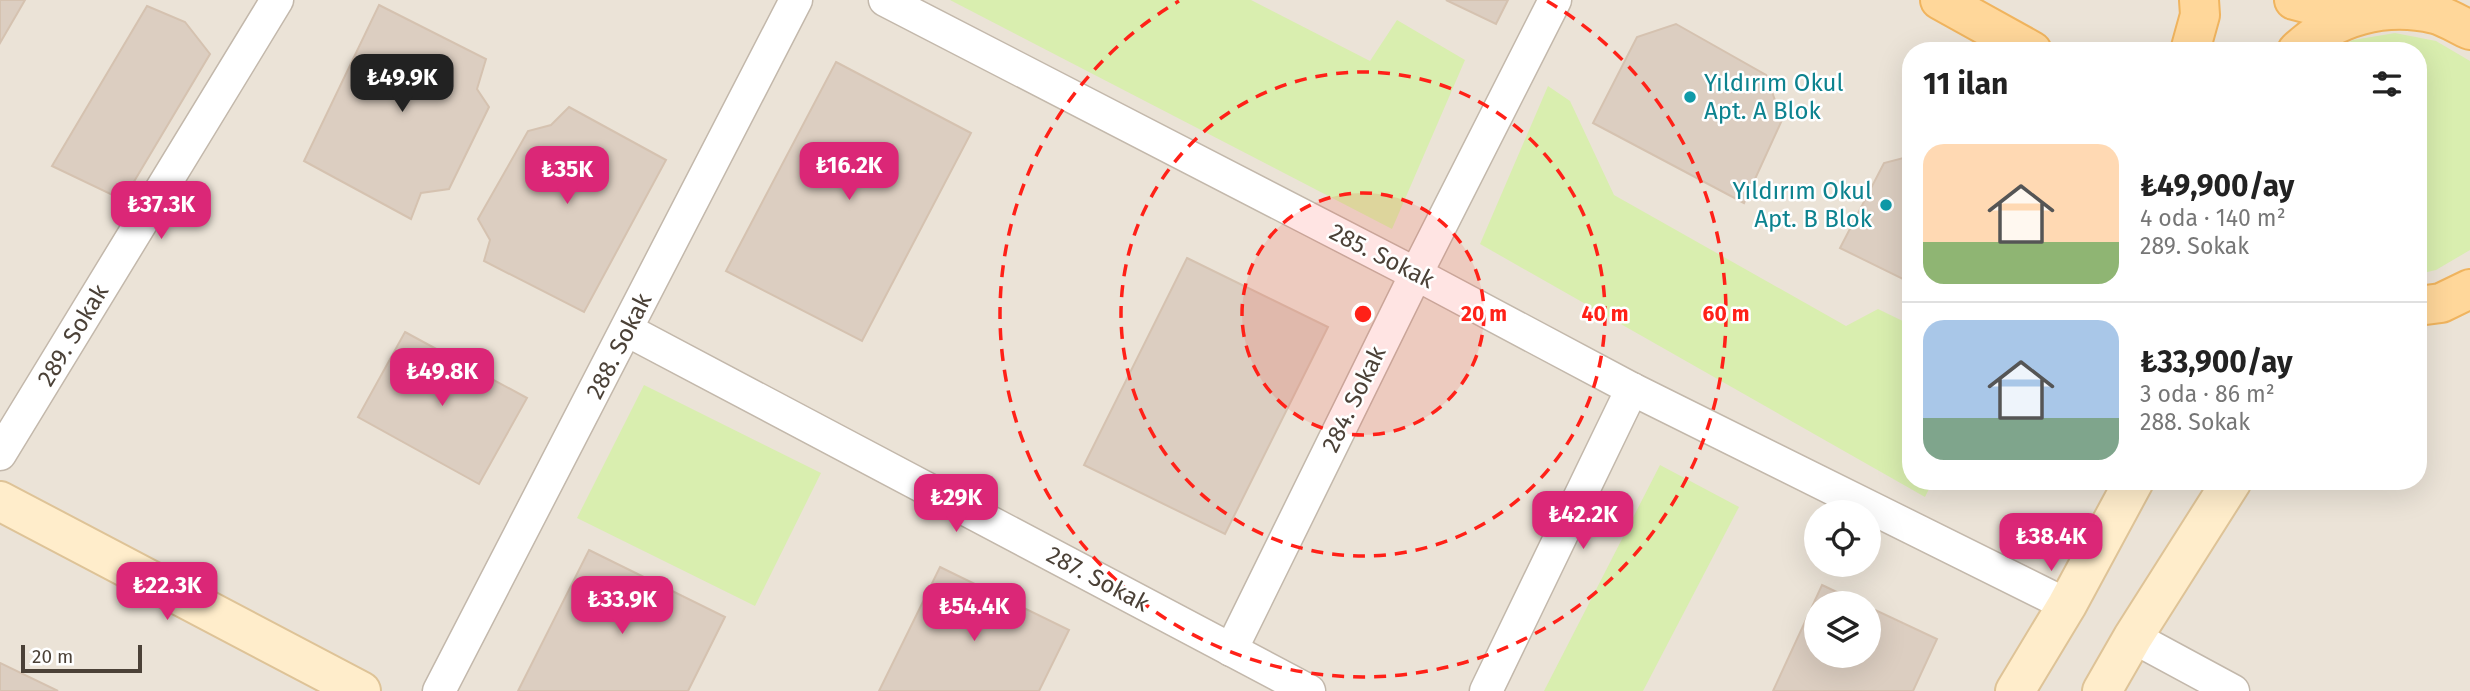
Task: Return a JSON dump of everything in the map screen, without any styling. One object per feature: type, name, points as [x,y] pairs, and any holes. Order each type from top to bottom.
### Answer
[{"type":"main road","points":[[1940,0],[2016,42]]},
{"type":"main road","points":[[2192,42],[2200,15],[2199,0]]},
{"type":"main road","points":[[2294,0],[2435,14],[2470,30]]},
{"type":"main road","points":[[2307,42],[2313,36],[2378,8]]},
{"type":"main road","points":[[2427,305],[2441,303],[2470,289]]},
{"type":"main road","points":[[2015,691],[2067,605],[2129,490]]},
{"type":"main road","points":[[2102,691],[2226,490]]},
{"type":"main road","points":[[0,501],[361,691]]},
{"type":"street","name":"289. Sokak","points":[[0,454],[277,0]]},
{"type":"street","name":"288. Sokak","points":[[439,691],[628,330],[796,0]]},
{"type":"street","name":"285. Sokak","points":[[885,0],[1416,274],[1632,389],[2067,605]]},
{"type":"street","name":"284. Sokak","points":[[1231,650],[1416,274],[1555,0]]},
{"type":"street","name":"287. Sokak","points":[[628,330],[1309,691]]},
{"type":"street","points":[[1486,691],[1632,389]]},
{"type":"street","points":[[2133,637],[2233,691]]},
{"type":"shaded area","points":[[0,0],[2470,0],[2470,691],[0,691]]},
{"type":"green space","points":[[950,0],[1251,0],[1370,61],[1397,20],[1465,60],[1392,229]]},
{"type":"green space","points":[[2395,33],[2436,41],[2470,61],[2470,250],[2436,270],[2427,272],[2427,42],[2349,42]]},
{"type":"green space","points":[[1548,86],[1570,101],[1614,195],[1846,326],[1878,309],[1902,321],[1902,484],[1480,244]]},
{"type":"green space","points":[[644,385],[821,473],[755,606],[577,518]]},
{"type":"green space","points":[[1660,465],[1739,507],[1643,691],[1544,691]]},
{"type":"green space","points":[[1913,490],[1928,490],[1925,497]]},
{"type":"building","points":[[0,0],[25,0],[0,43]]},
{"type":"building","points":[[1446,0],[1508,0],[1496,24]]},
{"type":"building","points":[[379,5],[486,59],[477,89],[489,107],[449,189],[421,193],[411,219],[304,161]]},
{"type":"building","points":[[147,6],[185,22],[210,54],[123,200],[52,166]]},
{"type":"building","name":"Yıldırım Okul Apt. A Blok","points":[[1676,24],[1766,75],[1782,120],[1744,203],[1593,123],[1637,37]]},
{"type":"building","points":[[836,62],[971,133],[862,341],[726,271]]},
{"type":"building","points":[[569,107],[666,160],[584,312],[484,261],[490,240],[478,219],[528,131],[551,125]]},
{"type":"building","name":"Yıldırım Okul Apt. B Blok","points":[[1902,158],[1902,279],[1840,248],[1884,163]]},
{"type":"building","points":[[1187,258],[1328,327],[1225,534],[1084,465]]},
{"type":"building","points":[[405,332],[527,398],[479,484],[358,417]]},
{"type":"building","points":[[589,550],[725,617],[688,691],[518,691]]},
{"type":"building","points":[[940,567],[1069,630],[1039,691],[879,691]]},
{"type":"building","points":[[1822,585],[1835,591],[1819,591]]},
{"type":"building","points":[[1881,613],[1937,639],[1913,691],[1773,691],[1804,624],[1804,668],[1881,668]]},
{"type":"building","points":[[0,663],[58,691],[0,691]]},
{"type":"place","name":"Yıldırım Okul Apt. A Blok","points":[[1690,97]]},
{"type":"place","name":"Yıldırım Okul Apt. B Blok","points":[[1886,205]]}]
